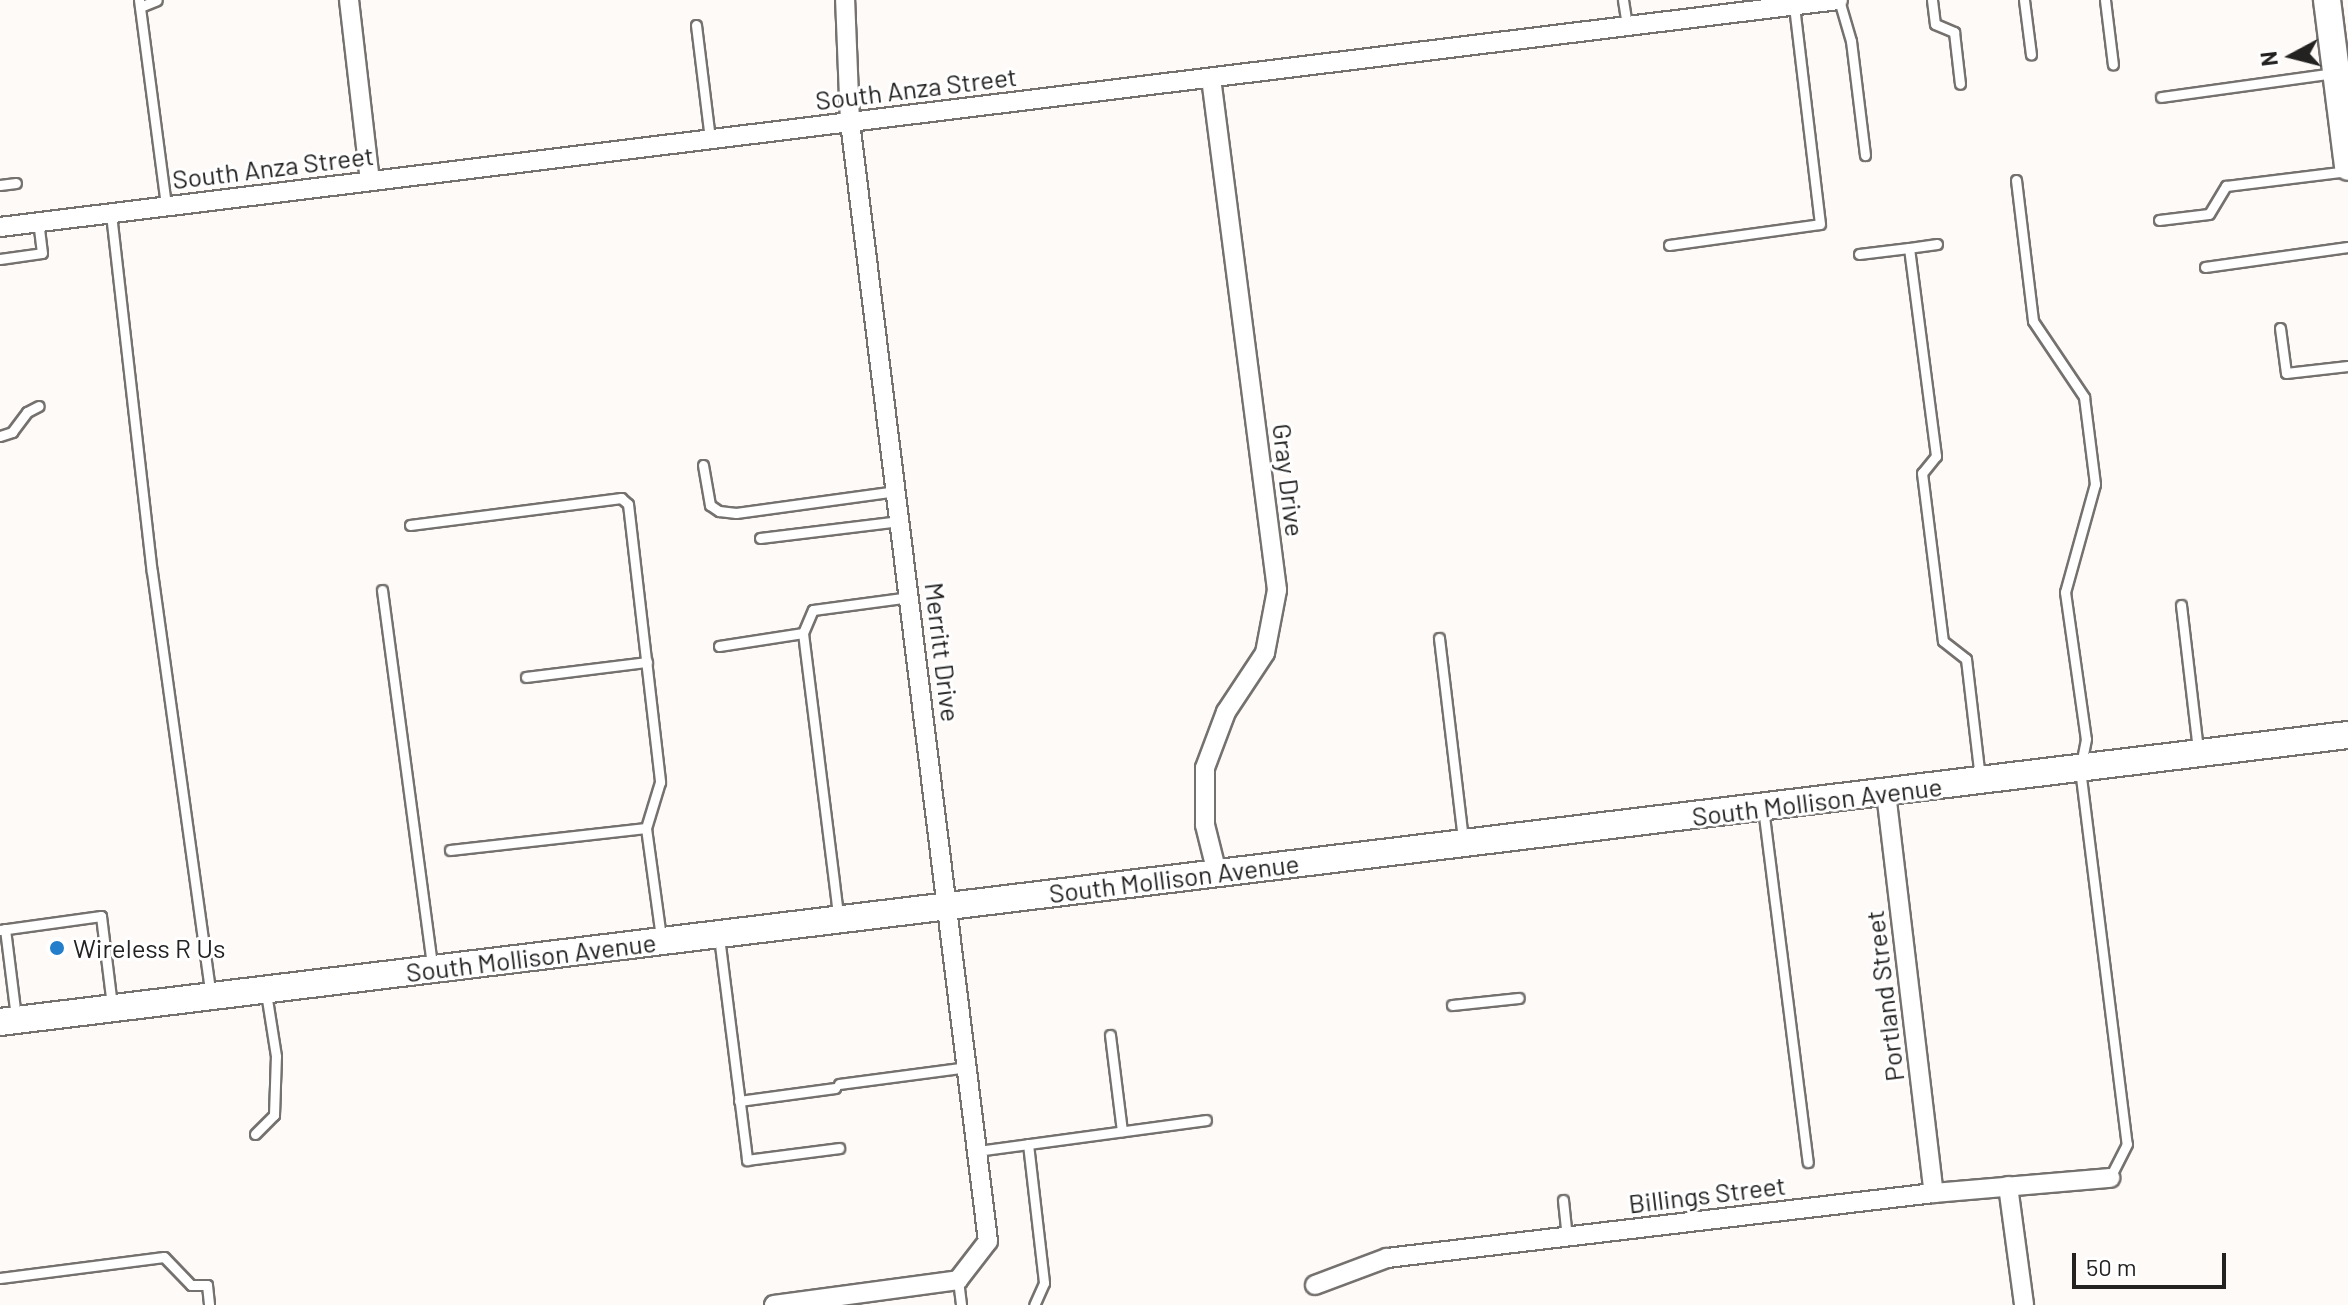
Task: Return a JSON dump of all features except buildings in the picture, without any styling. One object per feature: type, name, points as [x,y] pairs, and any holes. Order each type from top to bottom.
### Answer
[{"type":"main road","points":[[2327,0],[2348,169]]},
{"type":"main road","name":"South Mollison Avenue","points":[[8,1021],[2348,735]]},
{"type":"street","points":[[349,0],[370,181]]},
{"type":"street","name":"Merritt Drive","points":[[845,0],[850,122],[988,1241],[958,1280]]},
{"type":"street","name":"South Anza Street","points":[[0,227],[1838,0]]},
{"type":"street","name":"Gray Drive","points":[[1211,78],[1277,590],[1265,653],[1216,730],[1205,768],[1205,825],[1217,873]]},
{"type":"street","name":"Portland Street","points":[[1886,793],[1934,1193]]},
{"type":"street","name":"Billings Street","points":[[1315,1285],[1387,1258],[1934,1193],[2110,1178]]},
{"type":"street","points":[[2008,1186],[2024,1305]]},
{"type":"street","points":[[774,1305],[814,1302],[958,1280]]},
{"type":"lane","points":[[157,0],[140,4],[166,206]]},
{"type":"lane","points":[[1623,0],[1627,26]]},
{"type":"lane","points":[[1838,0],[1851,41],[1865,155]]},
{"type":"lane","points":[[1932,0],[1935,24],[1954,32],[1960,84]]},
{"type":"lane","points":[[2024,0],[2031,55]]},
{"type":"lane","points":[[2105,0],[2113,65]]},
{"type":"lane","points":[[1669,245],[1820,224],[1794,5]]},
{"type":"lane","points":[[696,25],[710,139]]},
{"type":"lane","points":[[2161,97],[2336,72]]},
{"type":"lane","points":[[2159,220],[2209,214],[2226,186],[2348,169]]},
{"type":"lane","points":[[2016,180],[2033,321],[2084,397],[2095,484],[2065,592],[2086,739],[2080,769],[2127,1144],[2110,1178]]},
{"type":"lane","points":[[0,185],[16,183]]},
{"type":"lane","points":[[111,214],[152,572],[211,996]]},
{"type":"lane","points":[[0,259],[42,253],[38,222]]},
{"type":"lane","points":[[1859,254],[1937,244]]},
{"type":"lane","points":[[2205,267],[2348,247]]},
{"type":"lane","points":[[1909,248],[1936,456],[1922,473],[1943,641],[1966,659],[1980,781]]},
{"type":"lane","points":[[2280,328],[2286,373],[2348,366]]},
{"type":"lane","points":[[0,436],[12,432],[27,412],[39,406]]},
{"type":"lane","points":[[703,465],[710,505],[727,512],[897,491]]},
{"type":"lane","points":[[410,525],[621,498],[630,511],[660,782],[646,828],[661,941]]},
{"type":"lane","points":[[760,538],[901,521]]},
{"type":"lane","points":[[382,590],[433,969]]},
{"type":"lane","points":[[838,919],[803,633],[813,610],[910,597]]},
{"type":"lane","points":[[2181,605],[2199,754]]},
{"type":"lane","points":[[719,646],[803,633]]},
{"type":"lane","points":[[1439,638],[1464,843]]},
{"type":"lane","points":[[526,677],[647,662]]},
{"type":"lane","points":[[1762,808],[1808,1162]]},
{"type":"lane","points":[[450,850],[646,828]]},
{"type":"lane","points":[[8,1021],[3,929],[101,916],[112,1009]]},
{"type":"lane","points":[[719,934],[747,1160],[839,1148]]},
{"type":"lane","points":[[255,1134],[274,1115],[276,1056],[265,990]]},
{"type":"lane","points":[[1452,1005],[1519,998]]},
{"type":"lane","points":[[1110,1035],[1122,1131]]},
{"type":"lane","points":[[739,1101],[968,1067]]},
{"type":"lane","points":[[977,1151],[1206,1120]]},
{"type":"lane","points":[[1028,1144],[1044,1283],[1034,1305]]},
{"type":"lane","points":[[1563,1200],[1567,1237]]},
{"type":"lane","points":[[0,1278],[164,1257],[191,1285],[207,1285],[209,1305]]},
{"type":"lane","points":[[958,1280],[961,1305]]},
{"type":"place","name":"Wireless R Us","points":[[57,948]]}]
